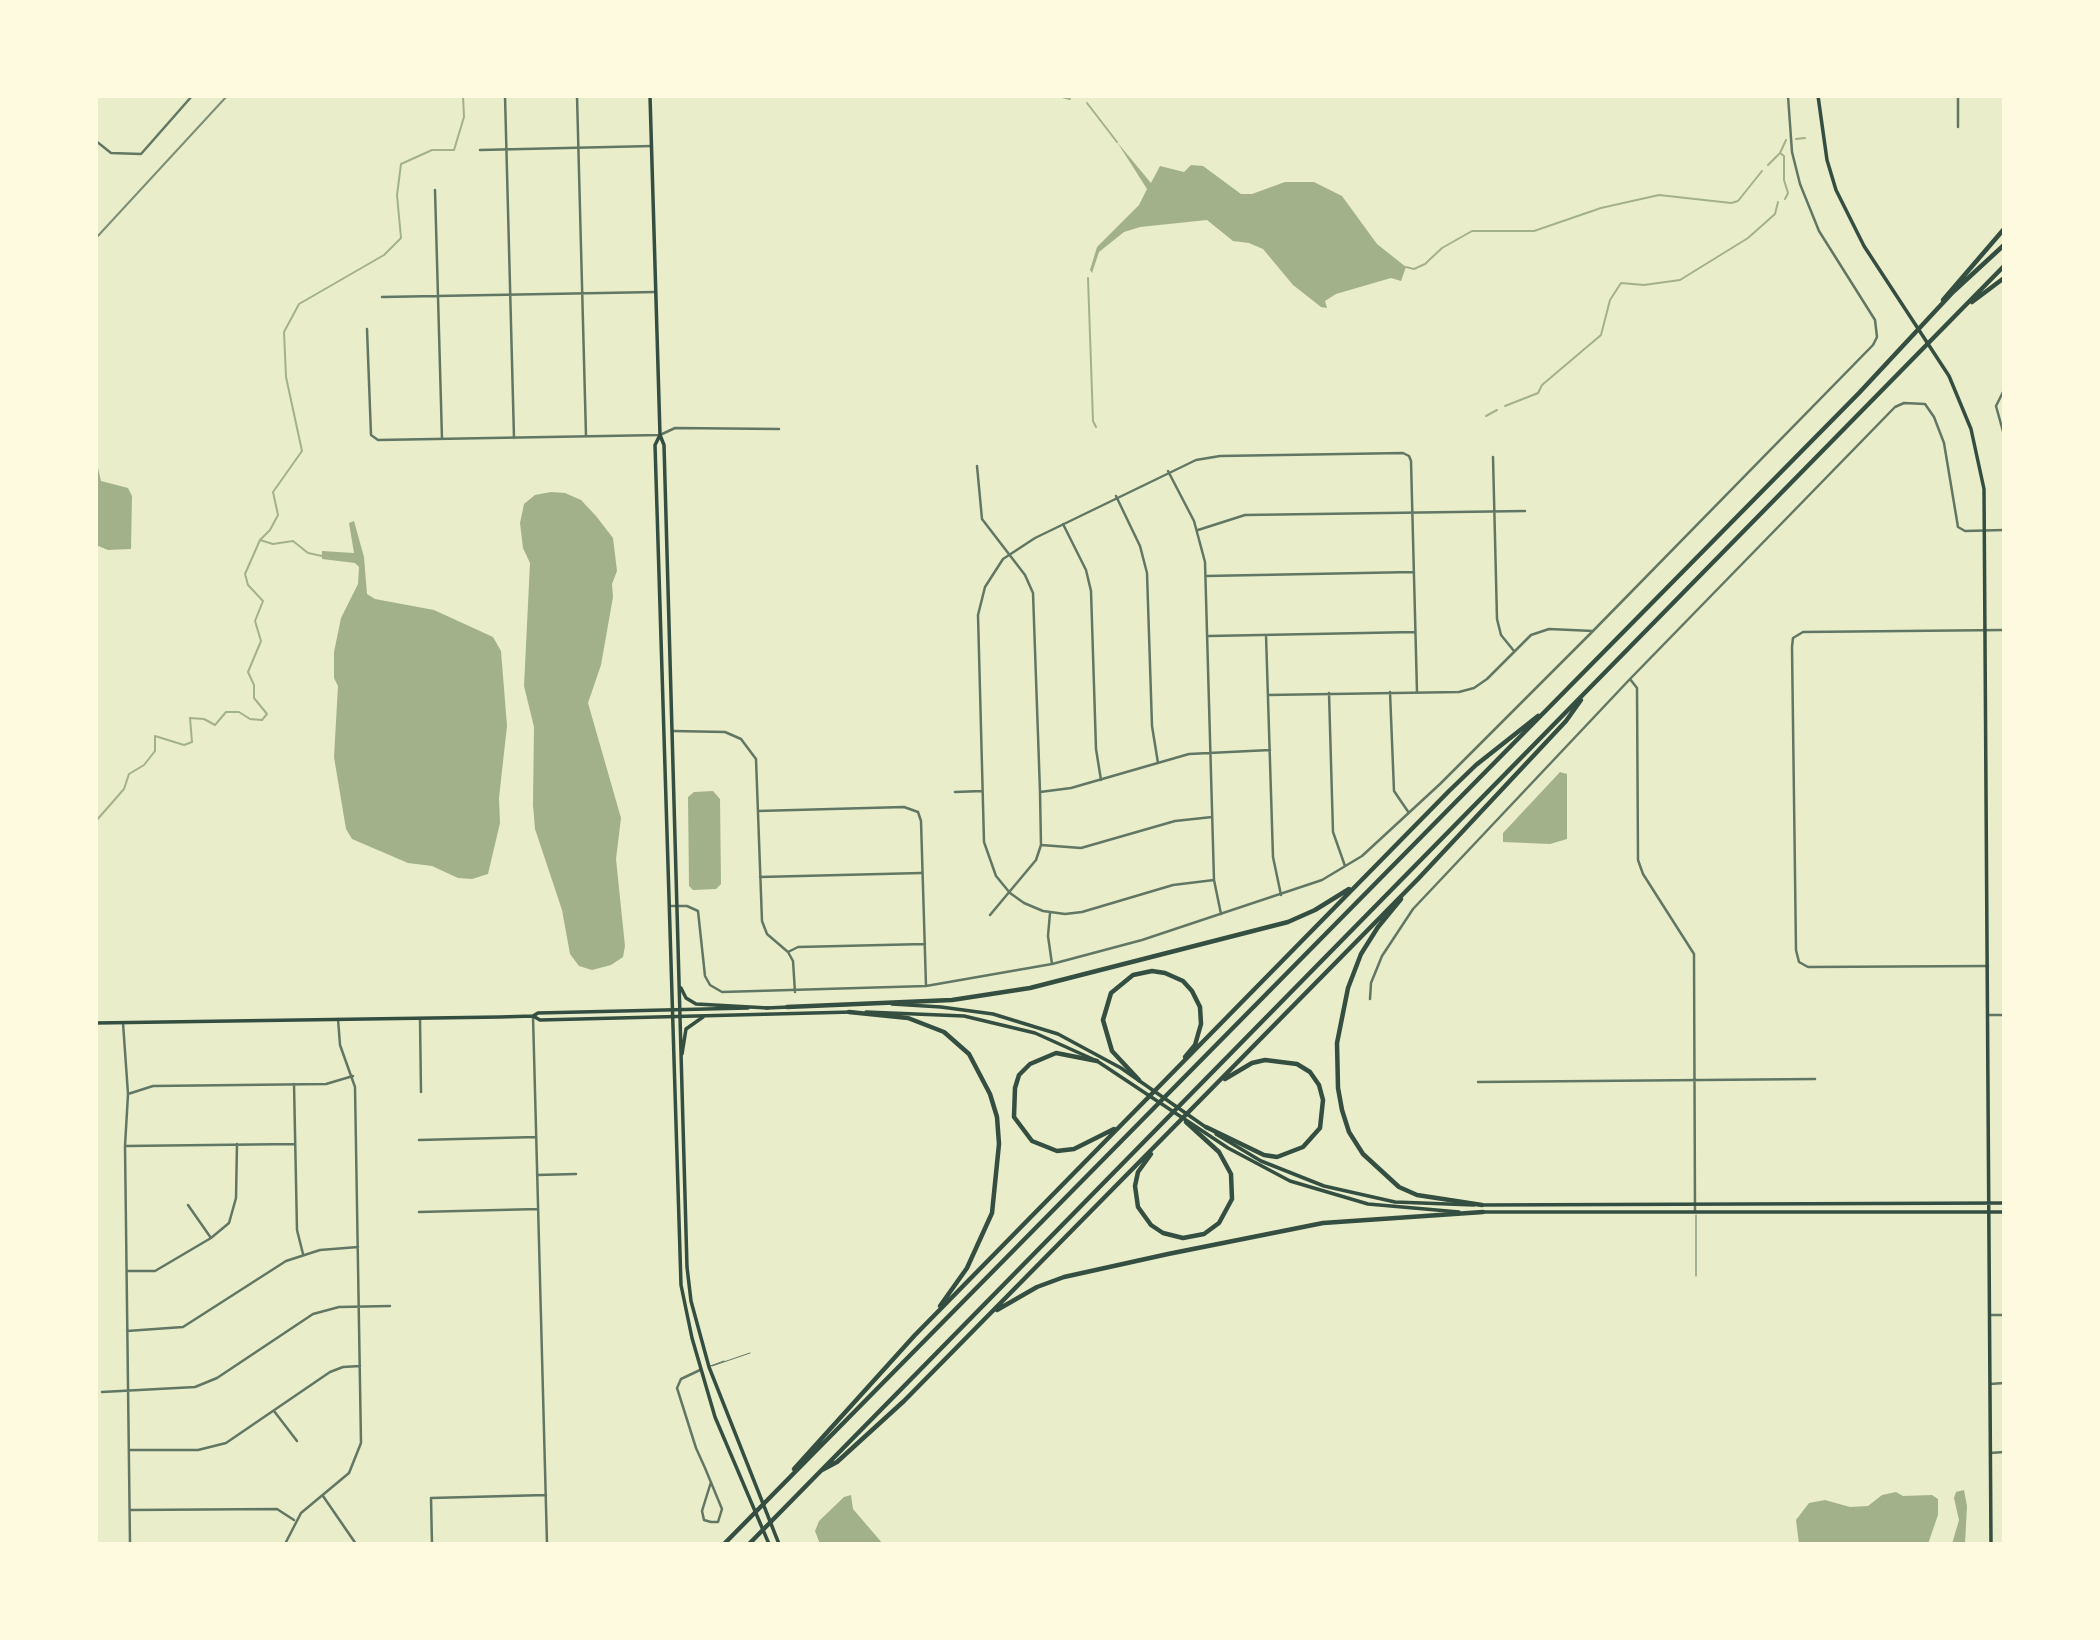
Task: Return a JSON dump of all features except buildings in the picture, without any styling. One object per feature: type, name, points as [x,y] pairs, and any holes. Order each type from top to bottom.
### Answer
[{"type":"highway","points":[[1934,313],[1953,284],[2004,229]]},
{"type":"highway","points":[[724,1544],[2004,244]]},
{"type":"highway","points":[[749,1544],[2004,267]]},
{"type":"highway","points":[[1965,306],[1985,295],[2004,278]]},
{"type":"highway","points":[[818,1472],[837,1462],[870,1434],[1216,1086],[1418,879],[1566,721],[1588,690]]},
{"type":"highway","points":[[769,1499],[915,1335],[1366,875],[1476,765],[1546,710]]},
{"type":"highway","points":[[787,1007],[953,1000],[1052,983],[1288,922],[1329,903],[1366,875]]},
{"type":"highway","points":[[1418,879],[1378,927],[1361,954],[1348,988],[1336,1043],[1342,1110],[1349,1132],[1363,1154],[1399,1187],[1440,1200],[1483,1209]]},
{"type":"highway","points":[[1139,1080],[1112,1051],[1102,1020],[1111,993],[1122,982],[1139,973],[1158,972],[1177,977],[1189,988],[1198,1002],[1201,1017],[1199,1035],[1176,1069]]},
{"type":"highway","points":[[849,1013],[908,1018],[944,1032],[970,1054],[981,1072],[997,1117],[997,1186],[984,1236],[967,1268],[915,1335]]},
{"type":"highway","points":[[1097,1061],[1056,1053],[1030,1064],[1019,1075],[1014,1095],[1014,1117],[1020,1129],[1032,1141],[1057,1152],[1074,1149],[1111,1132],[1133,1113]]},
{"type":"highway","points":[[1206,1127],[1264,1155],[1277,1157],[1303,1147],[1321,1128],[1323,1100],[1319,1085],[1310,1072],[1297,1064],[1265,1059],[1235,1071],[1216,1086]]},
{"type":"highway","points":[[1161,1140],[1136,1177],[1135,1192],[1140,1211],[1151,1225],[1168,1235],[1183,1238],[1204,1234],[1219,1223],[1228,1210],[1233,1192],[1232,1179],[1219,1152],[1189,1119]]},
{"type":"highway","points":[[983,1321],[1008,1302],[1037,1287],[1107,1267],[1323,1223],[1483,1209]]},
{"type":"main road","points":[[650,96],[660,435],[664,445],[687,1267],[691,1301],[711,1366],[779,1544]]},
{"type":"main road","points":[[1818,96],[1826,160],[1836,190],[1849,219],[1949,376],[1971,429],[1984,489],[1991,1544]]},
{"type":"main road","points":[[660,435],[655,445],[681,1285],[700,1370],[715,1417],[769,1544]]},
{"type":"main road","points":[[679,983],[686,998],[696,1004],[768,1008]]},
{"type":"main road","points":[[96,1023],[533,1016],[538,1013],[892,1004],[941,1007],[993,1014],[1058,1034],[1139,1080],[1189,1119],[1261,1160],[1324,1186],[1395,1202],[1483,1209],[1695,1203],[2004,1203]]},
{"type":"main road","points":[[533,1016],[540,1020],[940,1013],[991,1021],[1055,1040],[1097,1061],[1259,1167],[1323,1193],[1396,1208],[2004,1212]]},
{"type":"main road","points":[[680,1063],[686,1029],[703,1017]]},
{"type":"main road","points":[[700,1370],[711,1366]]},
{"type":"street","points":[[96,141],[111,153],[141,154],[192,96]]},
{"type":"street","points":[[505,96],[514,438]]},
{"type":"street","points":[[577,96],[586,436]]},
{"type":"street","points":[[668,906],[678,905],[698,911],[705,976],[716,989],[731,993],[926,986],[1052,964],[1222,915],[1322,880],[1346,867],[1409,813],[1593,631],[1867,351],[1877,337],[1875,320],[1819,231],[1809,209],[1792,152],[1788,96]]},
{"type":"street","points":[[1958,96],[1958,127]]},
{"type":"street","points":[[481,150],[652,146]]},
{"type":"street","points":[[435,190],[442,439]]},
{"type":"street","points":[[382,297],[656,292]]},
{"type":"street","points":[[367,329],[373,439],[660,435],[675,428],[779,429]]},
{"type":"street","points":[[2004,390],[1996,406],[2004,435]]},
{"type":"street","points":[[1370,999],[1371,983],[1382,956],[1413,909],[1630,679],[1895,407],[1904,403],[1925,404],[1934,417],[1944,443],[1958,527],[1965,531],[2004,530]]},
{"type":"street","points":[[1214,880],[1173,885],[1078,913],[1050,913],[1031,906],[1010,893],[996,876],[985,849],[978,615],[990,577],[1009,555],[1116,496],[1196,460],[1220,456],[1403,453],[1409,456],[1417,692]]},
{"type":"street","points":[[1493,457],[1497,623],[1501,635],[1514,651]]},
{"type":"street","points":[[977,467],[982,519],[1025,575],[1032,593],[1040,792],[1041,845],[1033,865],[990,915]]},
{"type":"street","points":[[1168,471],[1197,530],[1206,576],[1214,880],[1222,915]]},
{"type":"street","points":[[1116,496],[1140,546],[1147,573],[1152,726],[1158,763]]},
{"type":"street","points":[[1197,530],[1245,515],[1525,510]]},
{"type":"street","points":[[1063,524],[1086,569],[1091,591],[1096,749],[1101,780]]},
{"type":"street","points":[[1206,576],[1414,572]]},
{"type":"street","points":[[1268,695],[1474,688],[1531,635],[1549,629],[1593,631]]},
{"type":"street","points":[[1988,966],[1808,967],[1799,962],[1796,950],[1792,648],[1797,634],[2004,630]]},
{"type":"street","points":[[1207,636],[1416,632]]},
{"type":"street","points":[[1266,635],[1274,867],[1281,895]]},
{"type":"street","points":[[1630,679],[1637,688],[1638,860],[1643,874],[1694,954],[1696,1212]]},
{"type":"street","points":[[1390,692],[1394,791],[1409,813]]},
{"type":"street","points":[[1329,693],[1333,832],[1346,867]]},
{"type":"street","points":[[673,731],[725,732],[735,736],[754,755],[763,928],[788,952],[794,967],[795,992]]},
{"type":"street","points":[[1040,792],[1065,790],[1189,754],[1269,750]]},
{"type":"street","points":[[955,792],[982,791]]},
{"type":"street","points":[[758,811],[904,807],[918,811],[923,873],[926,986]]},
{"type":"street","points":[[1041,845],[1082,848],[1175,821],[1212,817]]},
{"type":"street","points":[[760,877],[923,873]]},
{"type":"street","points":[[1050,913],[1048,936],[1052,964]]},
{"type":"street","points":[[788,952],[798,947],[925,944]]},
{"type":"street","points":[[1988,1015],[2004,1015]]},
{"type":"street","points":[[533,1016],[547,1544]]},
{"type":"street","points":[[420,1018],[421,1092]]},
{"type":"street","points":[[285,1544],[294,1520],[349,1473],[359,1450],[360,1366],[353,1076],[340,1045],[338,1019]]},
{"type":"street","points":[[123,1023],[128,1094],[125,1146],[130,1544]]},
{"type":"street","points":[[128,1094],[153,1086],[326,1084],[353,1076]]},
{"type":"street","points":[[1478,1082],[1815,1079]]},
{"type":"street","points":[[294,1084],[297,1230],[303,1254]]},
{"type":"street","points":[[419,1140],[536,1137]]},
{"type":"street","points":[[126,1272],[155,1271],[211,1238],[229,1223],[235,1205],[237,1144]]},
{"type":"street","points":[[125,1146],[295,1144]]},
{"type":"street","points":[[537,1175],[576,1174]]},
{"type":"street","points":[[188,1205],[211,1238]]},
{"type":"street","points":[[419,1212],[538,1209]]},
{"type":"street","points":[[127,1331],[183,1327],[276,1265],[303,1254],[358,1247]]},
{"type":"street","points":[[102,1392],[175,1391],[208,1383],[306,1318],[333,1308],[390,1306]]},
{"type":"street","points":[[1990,1315],[2004,1315]]},
{"type":"street","points":[[130,1451],[214,1448],[234,1438],[335,1369],[360,1366]]},
{"type":"street","points":[[700,1370],[681,1379],[677,1388],[722,1509],[718,1522],[704,1520],[702,1511],[711,1482]]},
{"type":"street","points":[[1990,1384],[2004,1383]]},
{"type":"street","points":[[274,1411],[297,1441]]},
{"type":"street","points":[[1990,1453],[2004,1452]]},
{"type":"street","points":[[432,1544],[431,1498],[546,1495]]},
{"type":"street","points":[[323,1496],[356,1544]]},
{"type":"street","points":[[131,1510],[277,1508],[294,1520]]},
{"type":"lane","points":[[1696,1212],[1696,1276]]},
{"type":"lane","points":[[711,1366],[750,1353]]},
{"type":"lane","points":[[711,1366],[721,1360],[726,1362]]},
{"type":"shaded area","points":[[1117,142],[1151,183],[1160,166],[1184,172],[1191,165],[1203,166],[1241,194],[1252,194],[1285,182],[1314,182],[1342,196],[1377,244],[1406,267],[1401,281],[1391,278],[1336,294],[1325,301],[1327,308],[1321,307],[1293,285],[1263,249],[1249,243],[1233,241],[1207,220],[1140,227],[1124,232],[1099,252],[1092,273],[1090,270],[1097,247],[1139,205],[1147,189]]},
{"type":"shaded area","points":[[96,459],[101,481],[128,488],[132,496],[131,549],[108,550],[96,545]]},
{"type":"shaded area","points":[[565,493],[581,500],[596,516],[613,538],[617,571],[612,584],[613,597],[601,665],[588,703],[621,818],[616,859],[625,946],[623,957],[611,965],[592,970],[579,966],[570,954],[562,910],[535,829],[534,727],[524,686],[530,563],[523,548],[520,523],[524,504],[535,495]]},
{"type":"shaded area","points":[[354,521],[364,557],[367,594],[375,599],[434,610],[493,637],[501,651],[507,726],[499,798],[500,823],[488,874],[472,879],[458,878],[432,866],[408,863],[352,839],[346,829],[334,757],[338,686],[334,678],[334,652],[341,618],[358,584],[359,567],[355,563],[322,559],[322,551],[354,553],[349,523]]},
{"type":"shaded area","points":[[1560,772],[1567,774],[1567,839],[1550,844],[1503,842],[1503,833]]},
{"type":"shaded area","points":[[713,791],[720,799],[721,884],[716,889],[693,890],[689,886],[688,797],[694,792]]},
{"type":"shaded area","points":[[1964,1490],[1967,1506],[1965,1544],[1952,1544],[1959,1520],[1954,1498],[1956,1492]]},
{"type":"shaded area","points":[[1896,1492],[1903,1496],[1932,1495],[1938,1499],[1938,1515],[1928,1544],[1799,1544],[1796,1520],[1809,1503],[1825,1500],[1850,1507],[1868,1506],[1882,1495]]},
{"type":"shaded area","points":[[851,1495],[853,1509],[883,1544],[820,1544],[815,1531],[819,1521],[844,1497]]},
{"type":"waterway","points":[[96,821],[124,789],[129,774],[144,765],[155,751],[155,736],[184,745],[192,742],[190,718],[204,719],[215,725],[226,712],[239,712],[250,719],[262,720],[267,714],[254,698],[254,685],[248,672],[261,641],[255,621],[263,601],[248,585],[245,574],[260,540],[270,530],[278,515],[273,492],[302,451],[286,377],[284,332],[299,304],[384,255],[401,238],[397,195],[401,164],[432,150],[454,150],[464,117],[463,96]]},
{"type":"waterway","points":[[1058,96],[1070,99]]},
{"type":"waterway","points":[[1087,103],[1117,142]]},
{"type":"waterway","points":[[1796,139],[1805,138]]},
{"type":"waterway","points":[[1768,165],[1780,153],[1786,140]]},
{"type":"waterway","points":[[1780,153],[1784,156],[1784,180],[1788,193],[1785,199]]},
{"type":"waterway","points":[[1406,267],[1414,269],[1425,264],[1442,248],[1472,231],[1534,231],[1601,208],[1659,195],[1731,203],[1738,201],[1762,171]]},
{"type":"waterway","points":[[1505,406],[1538,393],[1542,385],[1601,335],[1610,300],[1621,283],[1644,285],[1680,280],[1748,238],[1775,214],[1778,202]]},
{"type":"waterway","points":[[1088,278],[1093,421],[1096,427]]},
{"type":"waterway","points":[[1486,416],[1497,410]]},
{"type":"waterway","points":[[260,540],[273,544],[293,541],[308,553],[322,556]]},
{"type":"railway","points":[[96,238],[227,96]]}]
